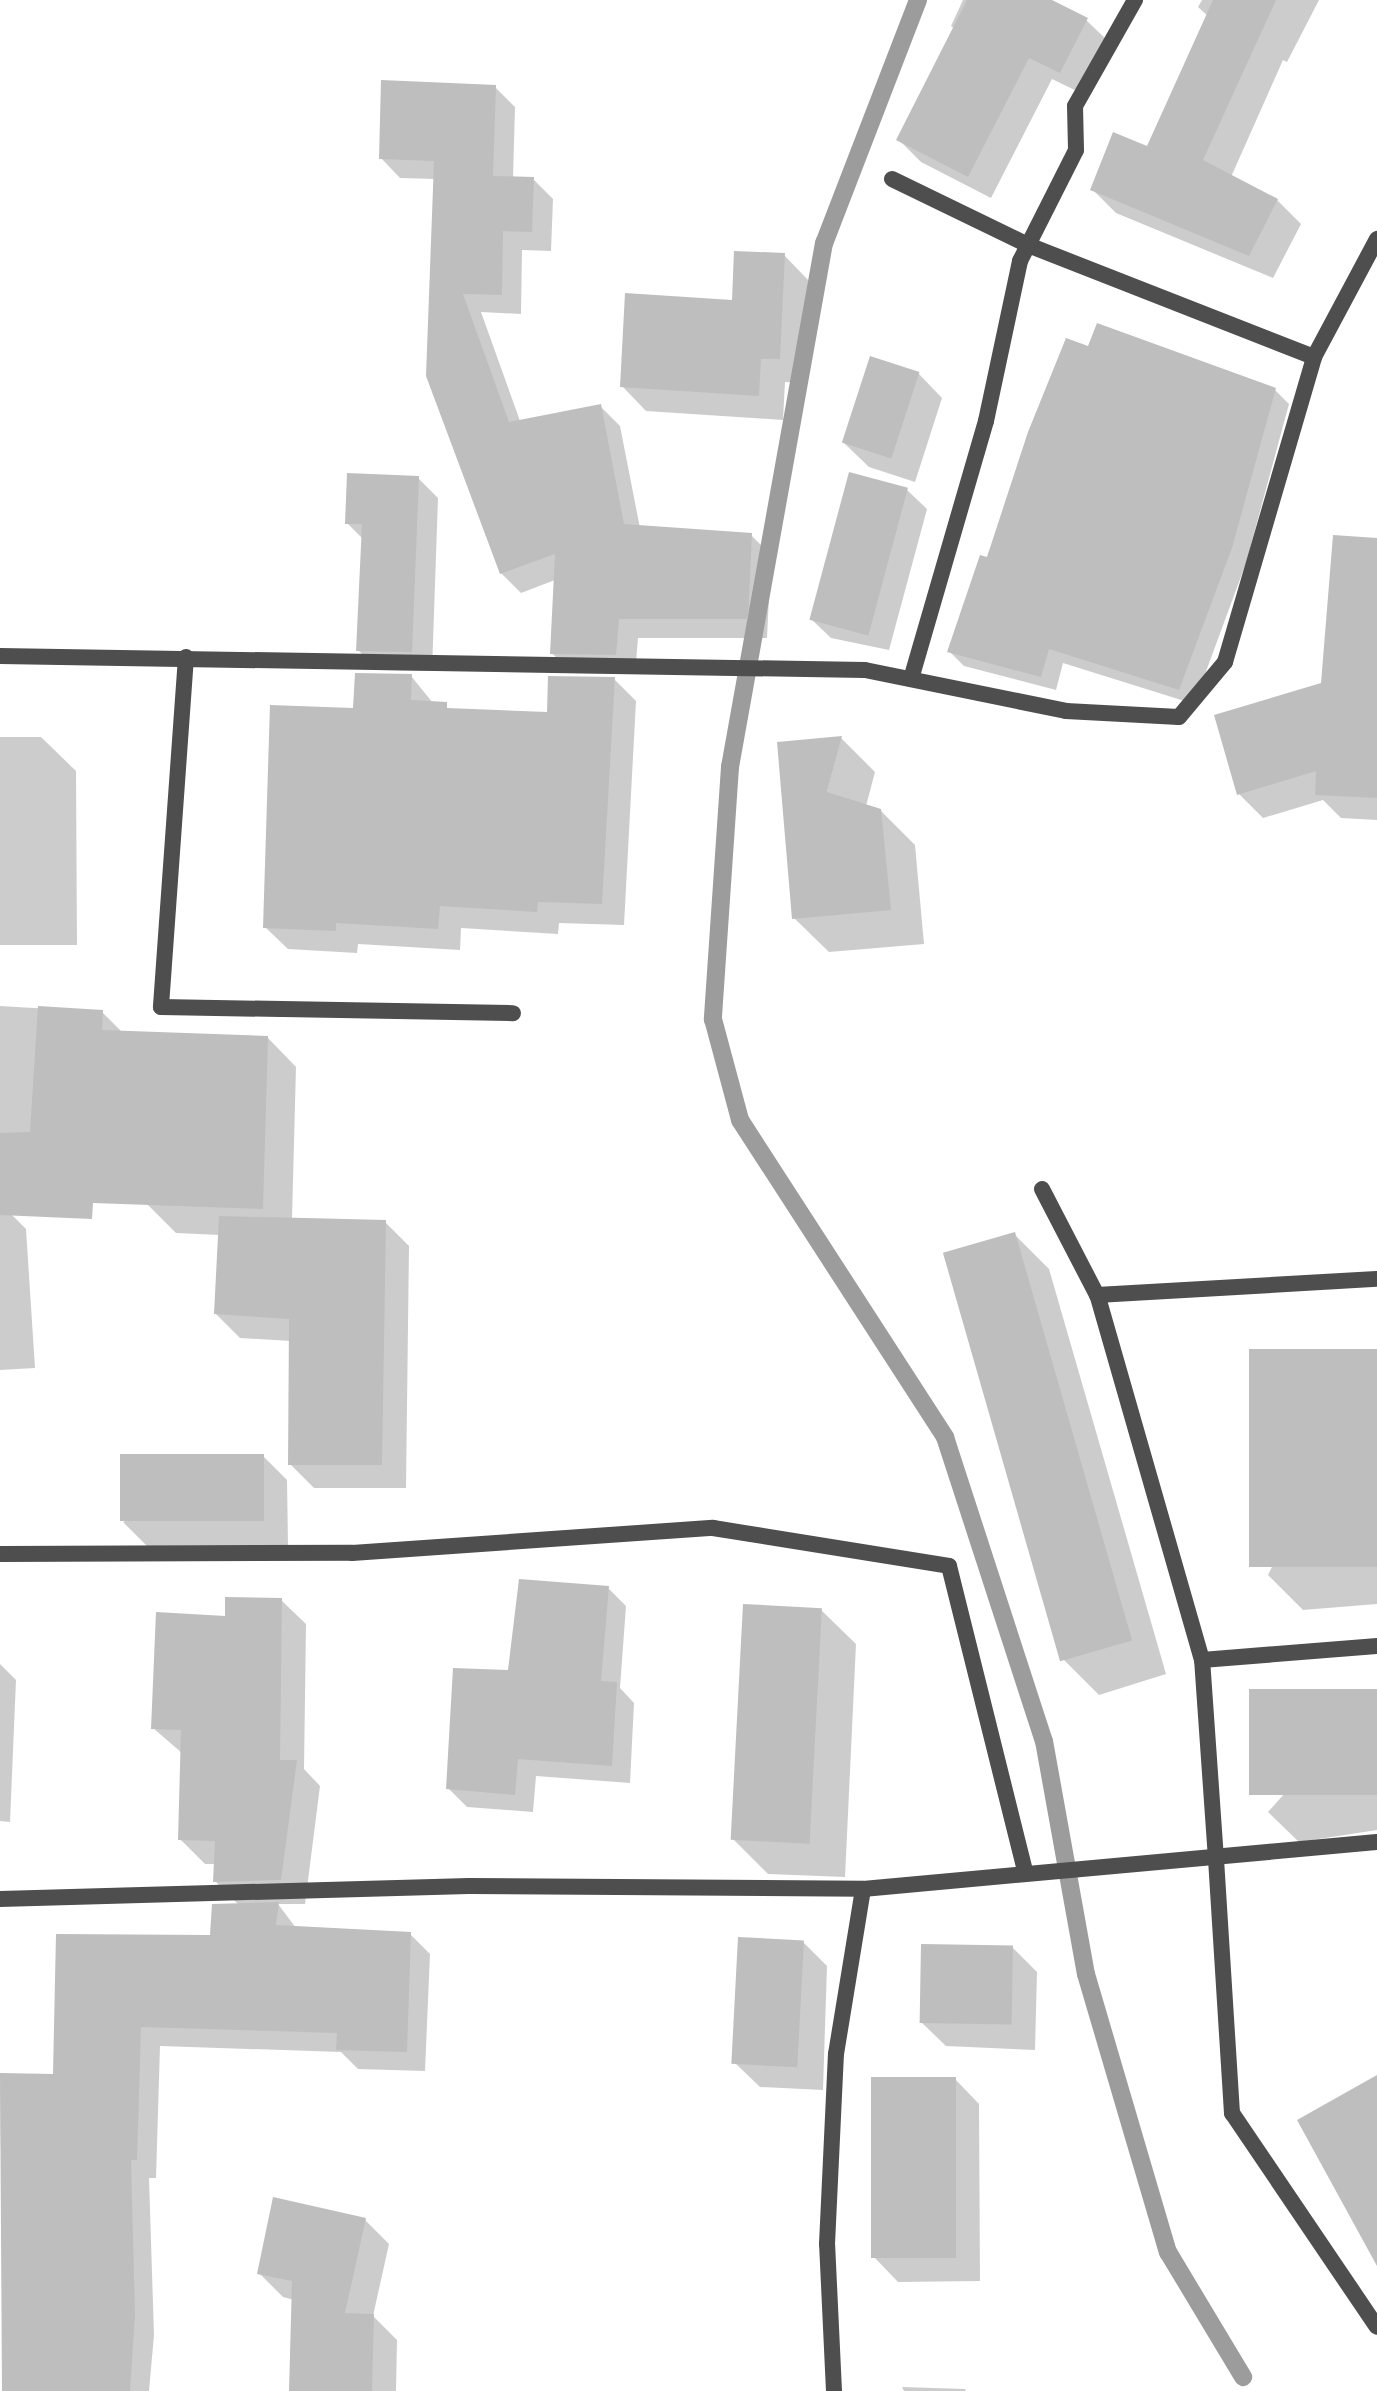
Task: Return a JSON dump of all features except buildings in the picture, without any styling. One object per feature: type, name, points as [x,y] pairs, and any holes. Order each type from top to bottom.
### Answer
[{"type":"street","points":[[911,679],[986,421],[1028,245],[1076,150],[1075,106],[1135,0]]},
{"type":"street","points":[[892,179],[1028,245],[1314,357]]},
{"type":"street","points":[[0,656],[865,670],[1066,711],[1179,717],[1225,662],[1314,357],[1377,239]]},
{"type":"street","points":[[186,657],[161,1007],[513,1013]]},
{"type":"street","points":[[1042,1189],[1097,1295],[1202,1660],[1232,2113],[1377,2327]]},
{"type":"street","points":[[1097,1295],[1377,1279]]},
{"type":"street","points":[[0,1554],[352,1553],[713,1528],[949,1566],[1025,1871]]},
{"type":"street","points":[[1202,1660],[1377,1646]]},
{"type":"street","points":[[0,1899],[469,1886],[863,1889],[1025,1871],[1123,1869],[1377,1842]]},
{"type":"street","points":[[834,2391],[827,2244],[836,2054],[863,1889]]},
{"type":"waterway","points":[[918,0],[824,243],[730,767],[713,1019],[740,1120],[945,1437],[1044,1741],[1086,1974],[1168,2252],[1243,2377]]}]
